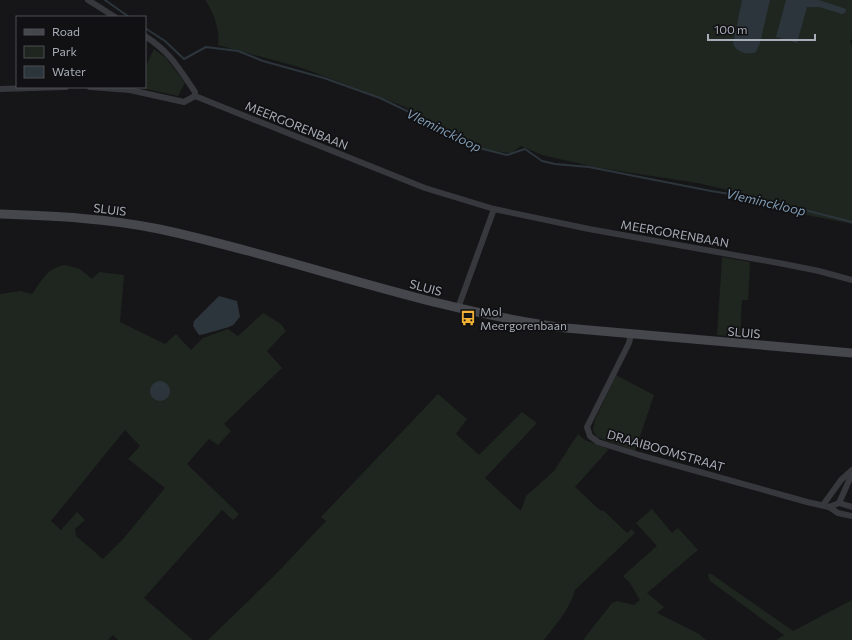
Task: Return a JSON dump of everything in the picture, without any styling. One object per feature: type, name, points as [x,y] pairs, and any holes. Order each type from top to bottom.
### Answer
[{"type":"street","points":[[88,0],[113,16]]},
{"type":"street","points":[[103,88],[130,90],[184,102],[196,96],[171,56],[162,47],[146,37]]},
{"type":"street","points":[[0,89],[33,88]]},
{"type":"street","name":"MEERGORENBAAN","points":[[196,96],[425,188],[494,208],[582,228],[791,265],[852,280]]},
{"type":"street","points":[[458,308],[494,208]]},
{"type":"street","name":"SLUIS","points":[[0,214],[94,219],[154,228],[458,308],[530,324],[852,353]]},
{"type":"street","name":"DRAAIBOOMSTRAAT","points":[[631,334],[628,343],[588,423],[587,427],[590,436],[598,442],[639,455],[806,502],[826,506]]},
{"type":"street","points":[[826,506],[841,480],[852,470]]},
{"type":"street","points":[[839,503],[852,474]]},
{"type":"street","points":[[826,506],[839,503],[852,507]]},
{"type":"street","points":[[826,506],[838,513],[852,516]]},
{"type":"green space","points":[[205,0],[852,0],[852,39],[850,41],[852,47],[852,224],[797,213],[798,207],[698,183],[599,168],[542,155],[521,146],[511,153],[478,149],[403,106],[302,68],[218,45],[219,40],[216,22]]},
{"type":"green space","points":[[154,49],[166,58],[185,83],[178,96],[142,88],[146,88],[146,66]]},
{"type":"green space","points":[[722,257],[750,262],[748,300],[742,300],[740,337],[717,335]]},
{"type":"green space","points":[[65,265],[80,269],[92,279],[99,272],[124,275],[120,322],[165,344],[176,334],[191,350],[203,338],[228,329],[238,336],[263,313],[281,324],[286,331],[267,351],[282,368],[224,424],[231,431],[218,445],[209,439],[187,464],[239,514],[233,520],[222,510],[144,598],[193,640],[118,640],[113,635],[108,640],[0,640],[0,294],[20,291],[32,294],[42,279],[49,272]],"holes":[[[125,430],[140,446],[128,459],[165,488],[123,539],[103,559],[76,536],[75,529],[85,520],[77,512],[61,530],[51,521]]]},
{"type":"green space","points":[[616,375],[654,395],[635,451],[597,437],[593,430],[595,420]]},
{"type":"green space","points":[[438,394],[467,419],[456,434],[479,455],[522,412],[537,423],[485,478],[521,511],[526,496],[554,471],[578,434],[585,440],[609,449],[575,487],[601,511],[603,510],[627,533],[632,529],[635,533],[575,590],[570,604],[544,640],[208,640],[276,574],[326,521],[321,517]]},
{"type":"green space","points":[[652,509],[672,533],[678,528],[698,550],[647,593],[664,607],[657,613],[699,634],[706,640],[583,640],[612,603],[617,601],[634,605],[640,600],[630,583],[623,576],[657,546],[636,523]]},
{"type":"green space","points":[[710,573],[793,631],[852,600],[852,640],[776,640],[784,635],[710,581],[708,575]]},
{"type":"water","points":[[742,0],[770,0],[760,43],[756,52],[753,53],[740,51],[733,44]]},
{"type":"water","points":[[786,0],[819,0],[846,9],[845,13],[842,14],[819,7],[807,7],[797,43],[776,37]]},
{"type":"water","points":[[219,296],[237,301],[240,317],[231,326],[199,335],[193,326],[194,321]]},
{"type":"water","points":[[160,381],[167,384],[170,391],[167,398],[160,401],[153,398],[150,391],[153,384]]},
{"type":"waterway","name":"Vleminckloop","points":[[105,0],[128,16]]},
{"type":"waterway","name":"Vleminckloop","points":[[146,29],[165,41],[184,59],[206,47],[238,51],[263,61],[324,78],[380,98],[459,136],[479,148],[507,155],[525,149],[542,161],[555,164],[589,167],[711,191],[761,199],[852,222]]},
{"type":"place","name":"Mol Meergorenbaan","points":[[468,318]]}]
